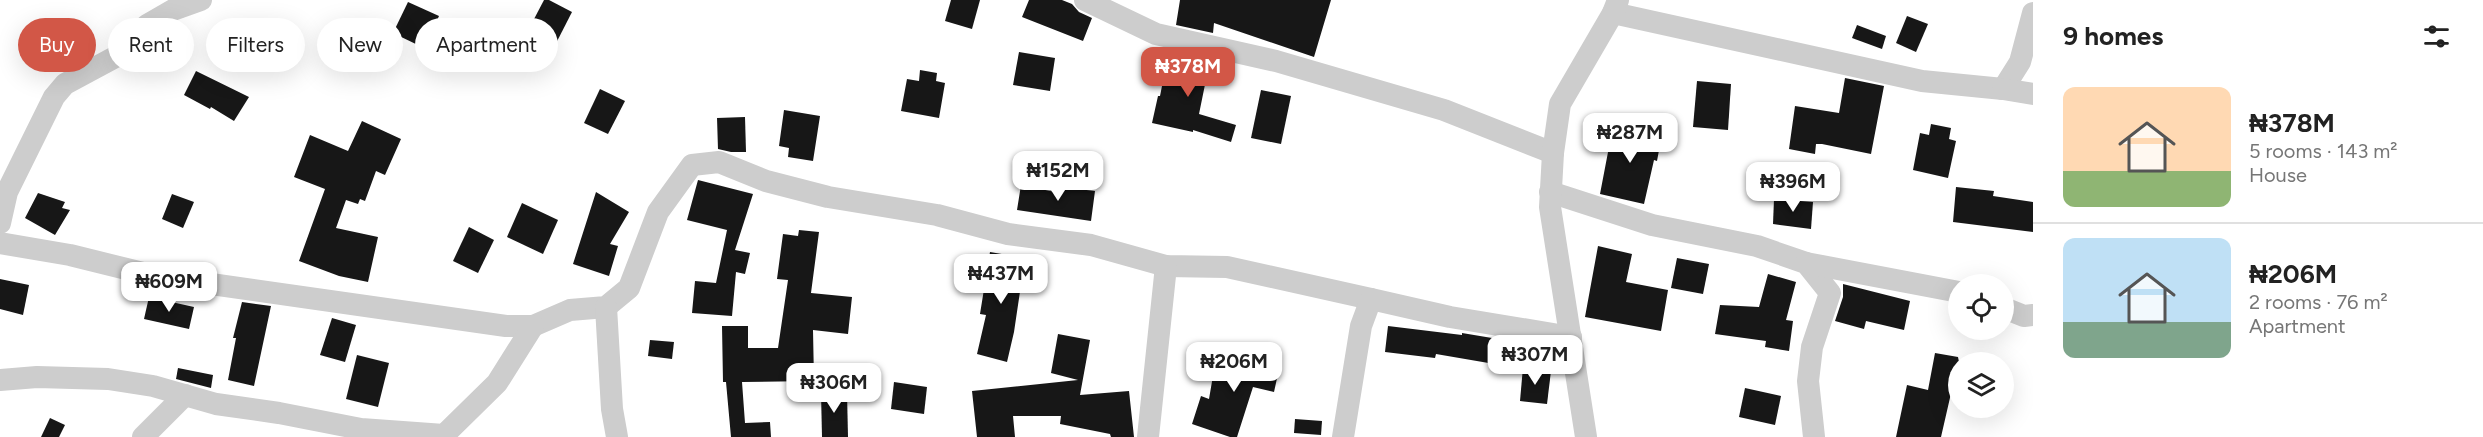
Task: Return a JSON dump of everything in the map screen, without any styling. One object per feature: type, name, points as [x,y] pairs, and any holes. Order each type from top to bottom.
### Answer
[{"type":"street","points":[[0,223],[7,192],[54,97],[65,84],[119,55],[147,25],[173,10],[201,0]]},
{"type":"street","points":[[1084,0],[1156,34],[1276,61],[1444,110],[1553,153]]},
{"type":"street","points":[[1586,437],[1550,207],[1550,192],[1560,104],[1615,7],[1922,81],[2033,94]]},
{"type":"street","points":[[2003,89],[2019,62],[2033,12]]},
{"type":"street","points":[[0,243],[70,255],[155,276],[506,326],[533,326],[570,310],[606,307],[629,288],[658,212],[692,165],[719,162],[766,181],[828,197],[937,215],[1008,234],[1091,244],[1166,266],[1227,267],[1450,317],[1571,337]]},
{"type":"street","points":[[1550,192],[1652,225],[1757,246],[1806,263],[1948,290]]},
{"type":"street","points":[[1806,263],[1830,293],[1812,347],[1808,381],[1814,437]]},
{"type":"street","points":[[1148,437],[1166,266]]},
{"type":"street","points":[[1343,437],[1360,326],[1371,299]]},
{"type":"street","points":[[606,307],[612,409],[617,437]]},
{"type":"street","points":[[2014,312],[2024,316],[2033,315]]},
{"type":"street","points":[[0,380],[37,377],[108,379],[153,386],[216,404],[362,429],[444,435],[497,383],[533,326]]},
{"type":"street","points":[[142,437],[185,395]]},
{"type":"building","points":[[544,0],[549,0],[572,12],[558,39],[558,18],[535,18]]},
{"type":"building","points":[[951,0],[980,0],[972,29],[945,21]]},
{"type":"building","points":[[1029,0],[1062,0],[1092,18],[1083,41],[1022,17]]},
{"type":"building","points":[[1180,0],[1331,0],[1314,57],[1214,23],[1213,33],[1176,25]]},
{"type":"building","points":[[408,2],[439,16],[438,18],[415,18],[415,44],[403,38],[403,18],[400,18]]},
{"type":"building","points":[[1907,16],[1928,24],[1916,52],[1896,43]]},
{"type":"building","points":[[1857,25],[1886,36],[1882,49],[1852,38]]},
{"type":"building","points":[[1169,51],[1210,60],[1199,114],[1236,125],[1231,142],[1193,130],[1193,132],[1152,123]]},
{"type":"building","points":[[1019,52],[1055,58],[1050,91],[1013,85]]},
{"type":"building","points":[[920,70],[937,73],[936,81],[945,83],[939,118],[901,111],[907,79],[919,81]]},
{"type":"building","points":[[196,71],[249,97],[234,121],[211,107],[210,109],[184,95]]},
{"type":"building","points":[[1845,78],[1884,86],[1871,154],[1822,144],[1816,144],[1815,154],[1789,149],[1795,106],[1839,113]]},
{"type":"building","points":[[1697,81],[1731,84],[1728,130],[1693,127]]},
{"type":"building","points":[[600,89],[625,101],[608,134],[584,123]]},
{"type":"building","points":[[1261,90],[1291,96],[1281,144],[1251,138]]},
{"type":"building","points":[[784,110],[820,116],[813,161],[788,157],[789,148],[779,146]]},
{"type":"building","points":[[745,117],[746,152],[718,149],[717,118]]},
{"type":"building","points":[[362,121],[401,139],[385,175],[376,171],[365,201],[360,199],[358,204],[346,200],[336,228],[378,237],[368,282],[339,276],[299,261],[325,189],[294,177],[310,135],[348,151]]},
{"type":"building","points":[[1931,124],[1951,128],[1949,139],[1956,141],[1948,178],[1913,170],[1920,133],[1929,135]]},
{"type":"building","points":[[1613,126],[1662,134],[1657,161],[1654,160],[1644,204],[1600,194]]},
{"type":"building","points":[[698,180],[753,194],[735,250],[750,253],[745,274],[736,272],[732,316],[692,313],[695,281],[716,283],[727,230],[687,220]]},
{"type":"building","points":[[1021,185],[1060,193],[1061,187],[1095,191],[1091,221],[1017,210]]},
{"type":"building","points":[[1956,187],[1994,191],[1993,196],[2033,202],[2033,232],[1953,222]]},
{"type":"building","points":[[596,192],[629,212],[610,244],[618,246],[609,276],[573,264]]},
{"type":"building","points":[[38,193],[65,202],[62,208],[70,210],[55,235],[25,218]]},
{"type":"building","points":[[172,194],[194,202],[183,228],[162,219]]},
{"type":"building","points":[[1774,199],[1813,202],[1811,229],[1773,224]]},
{"type":"building","points":[[522,203],[558,220],[543,254],[507,237]]},
{"type":"building","points":[[469,227],[494,240],[478,273],[453,261]]},
{"type":"building","points":[[799,230],[819,232],[811,293],[852,297],[848,334],[813,330],[814,381],[742,382],[745,423],[770,422],[771,437],[731,437],[726,382],[723,382],[722,326],[748,326],[748,348],[778,348],[788,280],[777,279],[783,234],[798,236]]},
{"type":"building","points":[[1598,246],[1632,254],[1626,282],[1668,290],[1661,331],[1585,317]]},
{"type":"building","points":[[990,252],[1025,258],[1007,362],[977,354],[986,315],[980,314]]},
{"type":"building","points":[[1677,258],[1709,264],[1703,294],[1671,288]]},
{"type":"building","points":[[1768,274],[1796,282],[1786,320],[1793,321],[1789,351],[1765,347],[1766,341],[1715,334],[1720,305],[1759,307]]},
{"type":"building","points":[[0,279],[29,285],[23,315],[0,309]]},
{"type":"building","points":[[1843,284],[1910,301],[1904,330],[1866,321],[1864,329],[1835,321],[1843,297]]},
{"type":"building","points":[[149,297],[194,307],[189,329],[144,319]]},
{"type":"building","points":[[242,302],[271,306],[254,386],[228,380],[236,338],[233,338]]},
{"type":"building","points":[[332,318],[356,325],[345,362],[320,355]]},
{"type":"building","points":[[1388,326],[1462,335],[1462,333],[1510,341],[1506,366],[1436,354],[1435,358],[1385,352]]},
{"type":"building","points":[[1058,334],[1090,340],[1080,395],[1129,391],[1134,437],[1111,437],[1110,434],[1060,424],[1061,416],[1013,416],[1015,437],[977,437],[972,391],[1078,380],[1051,373]]},
{"type":"building","points":[[650,340],[674,342],[672,359],[648,356]]},
{"type":"building","points":[[1935,353],[1948,355],[1948,406],[1941,437],[1896,437],[1907,385],[1928,390]]},
{"type":"building","points":[[357,355],[389,363],[378,407],[346,399]]},
{"type":"building","points":[[1256,355],[1281,360],[1274,392],[1253,387],[1237,437],[1230,437],[1192,424],[1201,396],[1209,399],[1216,358],[1254,365]]},
{"type":"building","points":[[1523,367],[1551,371],[1547,404],[1520,401]]},
{"type":"building","points":[[178,368],[213,375],[211,388],[176,379]]},
{"type":"building","points":[[894,382],[927,387],[924,414],[891,409]]},
{"type":"building","points":[[1745,388],[1781,396],[1775,425],[1739,417]]},
{"type":"building","points":[[821,392],[847,392],[848,437],[822,437]]},
{"type":"building","points":[[50,418],[65,425],[59,437],[41,437]]},
{"type":"building","points":[[1295,419],[1322,421],[1321,435],[1294,433]]}]
